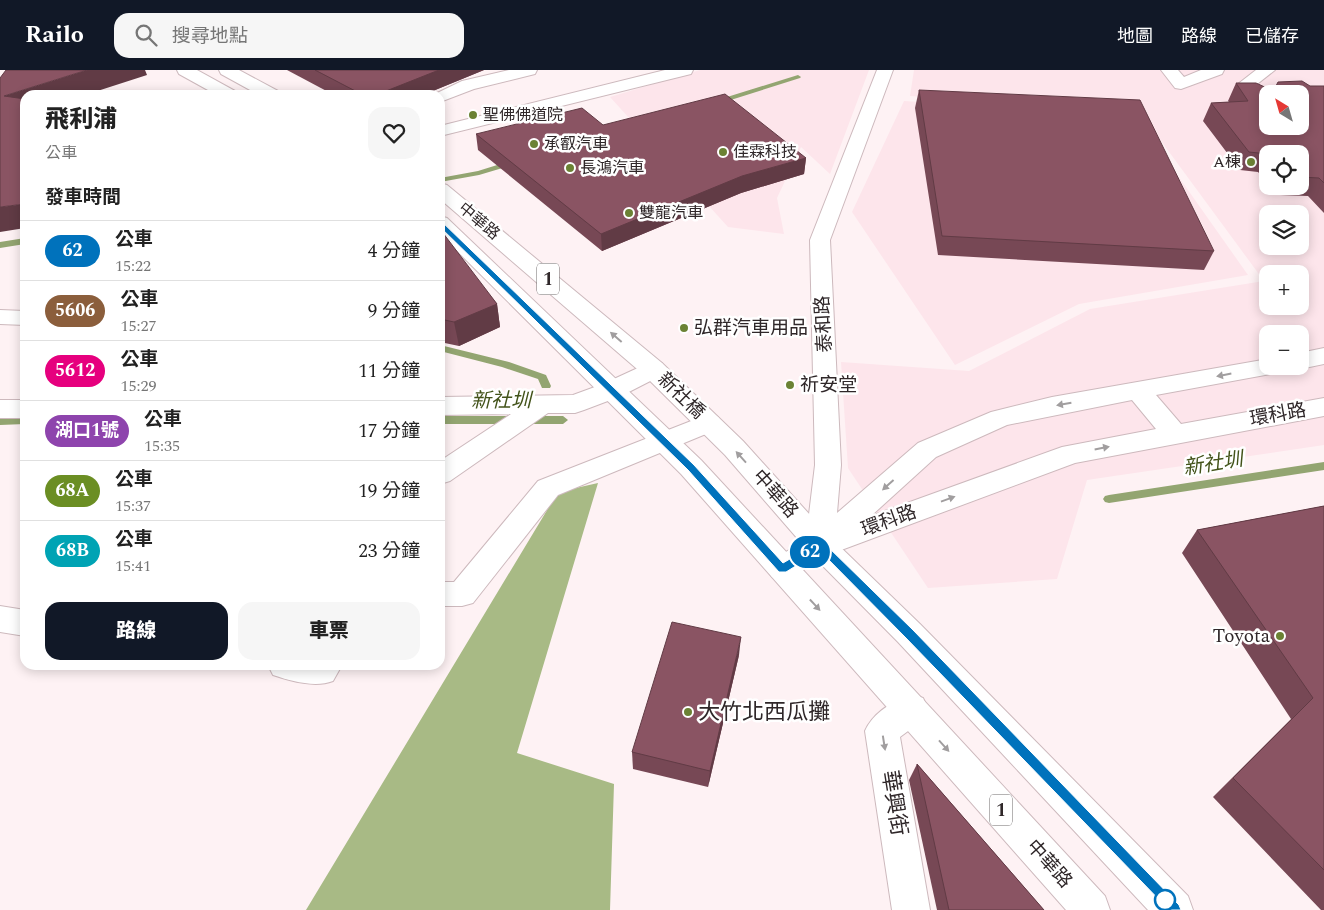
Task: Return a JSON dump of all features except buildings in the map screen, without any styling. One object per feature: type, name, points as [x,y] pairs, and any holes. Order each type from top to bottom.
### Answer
[{"type":"main road","points":[[185,70],[220,90]]},
{"type":"main road","points":[[227,70],[263,90]]},
{"type":"main road","points":[[445,94],[468,85],[529,70]]},
{"type":"main road","points":[[445,130],[685,70]]},
{"type":"main road","name":"泰和路","points":[[820,545],[828,465],[820,240],[885,70]]},
{"type":"main road","points":[[1169,70],[1181,84],[1216,70]]},
{"type":"main road","points":[[1258,100],[1246,84],[1267,70]]},
{"type":"main road","name":"中華路","points":[[445,193],[653,369]]},
{"type":"main road","name":"中華路","points":[[445,227],[612,390]]},
{"type":"main road","points":[[0,317],[20,318]]},
{"type":"main road","points":[[1309,359],[1324,356]]},
{"type":"main road","points":[[445,406],[575,404],[612,390],[653,369]]},
{"type":"main road","name":"新社橋","points":[[653,369],[709,424]]},
{"type":"main road","name":"環科路","points":[[820,545],[927,450],[1000,418],[1052,406],[1138,392],[1259,369]]},
{"type":"main road","name":"1","points":[[612,390],[664,441]]},
{"type":"main road","points":[[1138,392],[1175,434]]},
{"type":"main road","points":[[445,471],[543,404]]},
{"type":"main road","name":"環科路","points":[[820,545],[1071,454],[1324,406]]},
{"type":"main road","points":[[0,410],[20,409]]},
{"type":"main road","points":[[445,594],[462,594],[548,488],[709,424]]},
{"type":"main road","name":"中華路","points":[[709,424],[734,448],[820,545],[909,633],[1174,910]]},
{"type":"main road","name":"中華路","points":[[664,441],[691,467],[782,569],[912,709],[1091,910]]},
{"type":"main road","points":[[782,569],[820,545]]},
{"type":"main road","points":[[0,619],[20,622]]},
{"type":"main road","name":"華興街","points":[[911,910],[882,731],[912,709]]},
{"type":"shaded area","points":[[700,70],[869,70],[830,174],[801,147],[777,198],[784,234],[728,227],[610,97]]},
{"type":"shaded area","points":[[914,70],[1324,70],[1324,445],[1087,480],[1057,579],[928,588],[848,468],[841,362],[969,371],[1090,309],[1259,282],[1259,315],[1309,315],[1309,265],[1259,265],[1259,274],[1139,111],[910,96]]},
{"type":"shaded area","points":[[904,101],[1135,115],[1248,275],[1079,304],[955,365],[852,212]]},
{"type":"green space","points":[[598,483],[517,753],[614,784],[610,910],[306,910],[558,492]]},
{"type":"waterway","points":[[715,102],[798,77]]},
{"type":"waterway","points":[[445,179],[479,173],[513,162]]},
{"type":"waterway","points":[[0,245],[20,242]]},
{"type":"waterway","points":[[445,349],[505,364],[542,377],[546,386]]},
{"type":"waterway","name":"新社圳","points":[[0,421],[20,420]]},
{"type":"waterway","name":"新社圳","points":[[445,420],[563,420]]},
{"type":"waterway","name":"新社圳","points":[[1109,499],[1324,466]]},
{"type":"bus line","name":"62","points":[[445,227],[691,467],[782,569],[820,545],[909,633],[1174,910]]},
{"type":"place","name":"聖佛佛道院","points":[[473,115]]},
{"type":"place","name":"承叡汽車","points":[[534,144]]},
{"type":"place","name":"佳霖科技","points":[[723,152]]},
{"type":"place","name":"A棟","points":[[1251,162]]},
{"type":"place","name":"長鴻汽車","points":[[570,168]]},
{"type":"place","name":"雙龍汽車","points":[[629,213]]},
{"type":"place","name":"弘群汽車用品","points":[[684,328]]},
{"type":"place","name":"祈安堂","points":[[790,385]]},
{"type":"place","name":"Toyota","points":[[1280,636]]},
{"type":"place","name":"大竹北西瓜攤","points":[[688,712]]}]
